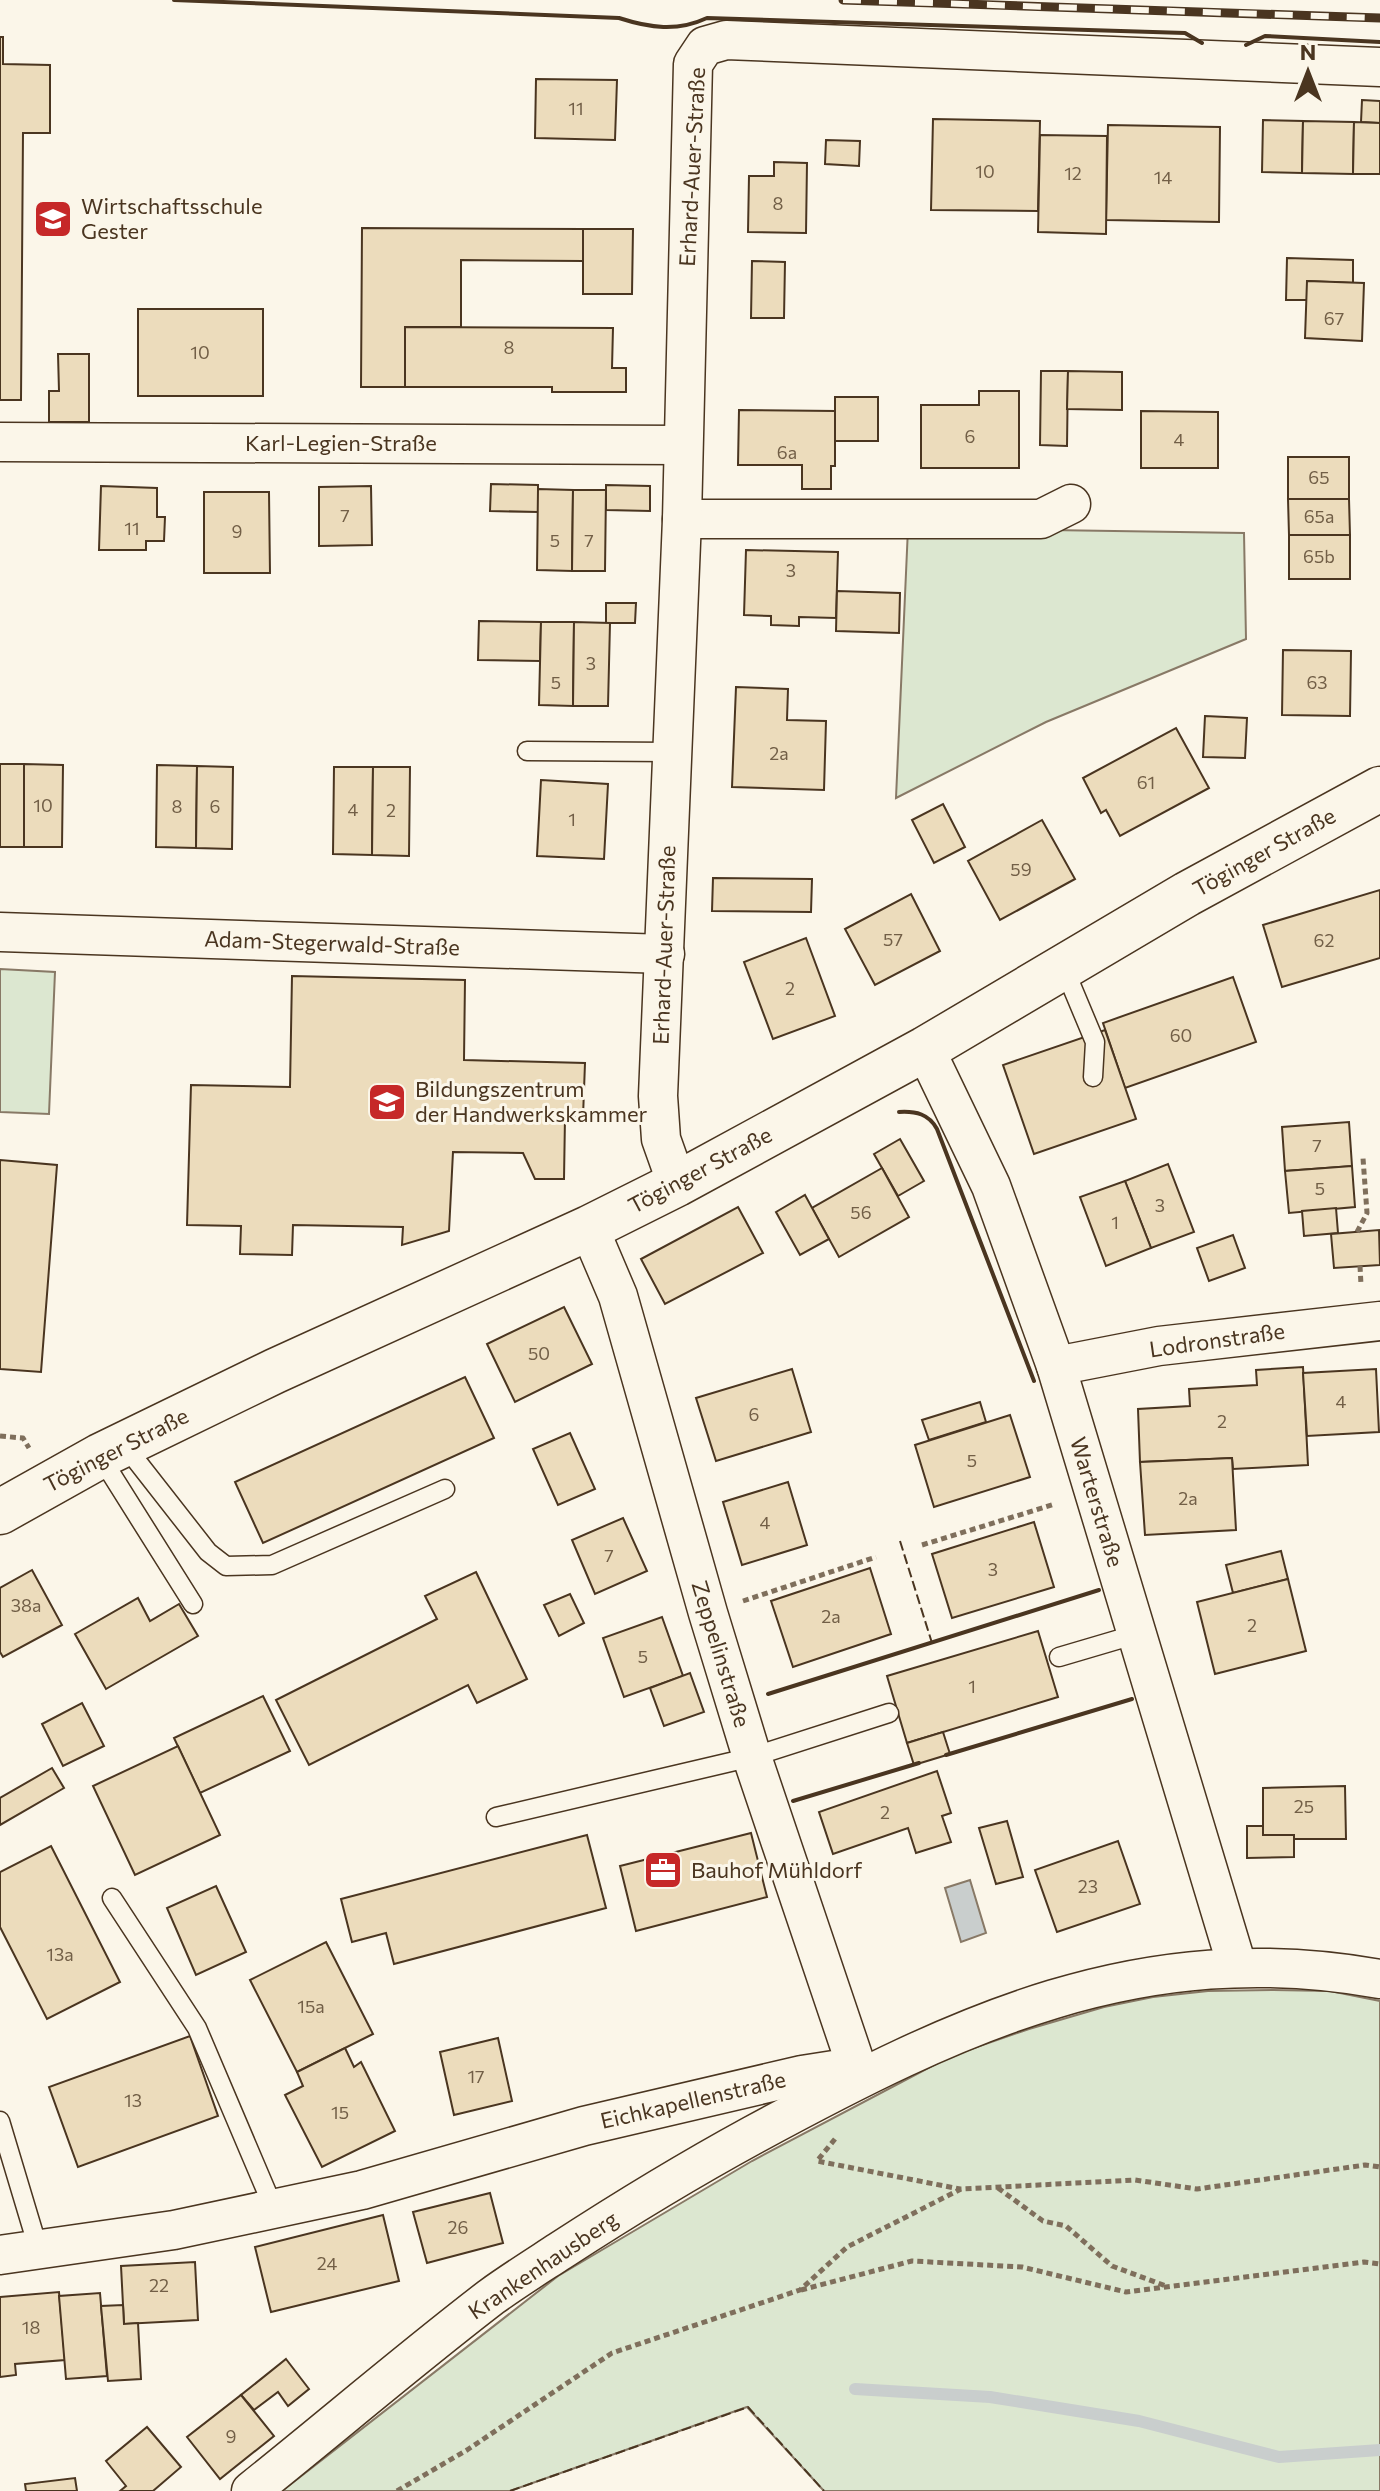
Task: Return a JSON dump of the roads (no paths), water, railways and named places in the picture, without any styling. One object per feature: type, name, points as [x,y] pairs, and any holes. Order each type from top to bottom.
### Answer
[{"type":"street","name":"Erhard-Auer-Straße","points":[[677,1184],[661,1139],[658,1096],[682,519],[693,64],[705,46],[726,40],[1380,67]]},
{"type":"street","name":"Karl-Legien-Straße","points":[[0,442],[682,445]]},
{"type":"street","points":[[682,519],[1041,519],[1071,504]]},
{"type":"street","name":"Töginger Straße","points":[[0,1512],[113,1450],[275,1371],[589,1228],[677,1184],[925,1049],[1187,894],[1380,789]]},
{"type":"street","name":"Adam-Stegerwald-Straße","points":[[0,932],[665,954]]},
{"type":"street","name":"Warterstraße","points":[[925,1049],[991,1186],[1056,1366],[1237,1966]]},
{"type":"street","name":"Zeppelinstraße","points":[[589,1228],[618,1296],[752,1757],[860,2077]]},
{"type":"street","name":"Lodronstraße","points":[[1056,1366],[1159,1346],[1380,1321]]},
{"type":"street","points":[[860,2077],[966,2029],[1070,1993],[1161,1974],[1237,1966],[1342,1972],[1380,1979]]},
{"type":"street","name":"Eichkapellenstraße","points":[[0,2255],[174,2230],[362,2190],[584,2126],[802,2075],[834,2070],[860,2077]]},
{"type":"street","name":"Krankenhausberg","points":[[251,2491],[493,2296],[617,2214],[860,2077]]},
{"type":"lane","points":[[527,751],[671,752]]},
{"type":"lane","points":[[1064,968],[1095,1042],[1093,1077]]},
{"type":"lane","points":[[113,1450],[136,1460],[208,1552],[226,1566],[272,1565],[445,1489]]},
{"type":"lane","points":[[113,1450],[193,1604]]},
{"type":"lane","points":[[1059,1657],[1137,1634]]},
{"type":"lane","points":[[496,1817],[752,1757],[889,1713]]},
{"type":"lane","points":[[112,1898],[197,2028],[274,2209]]},
{"type":"lane","points":[[0,2121],[39,2251]]},
{"type":"waterway","points":[[855,2389],[990,2397],[1139,2421],[1279,2457],[1380,2450]]},
{"type":"railway","points":[[843,0],[1380,18]]},
{"type":"place","name":"Wirtschaftsschule Gester","points":[[53,219]]},
{"type":"place","name":"Bildungszentrum der Handwerkskammer","points":[[387,1102]]},
{"type":"place","name":"Bauhof Mühldorf","points":[[663,1870]]}]
